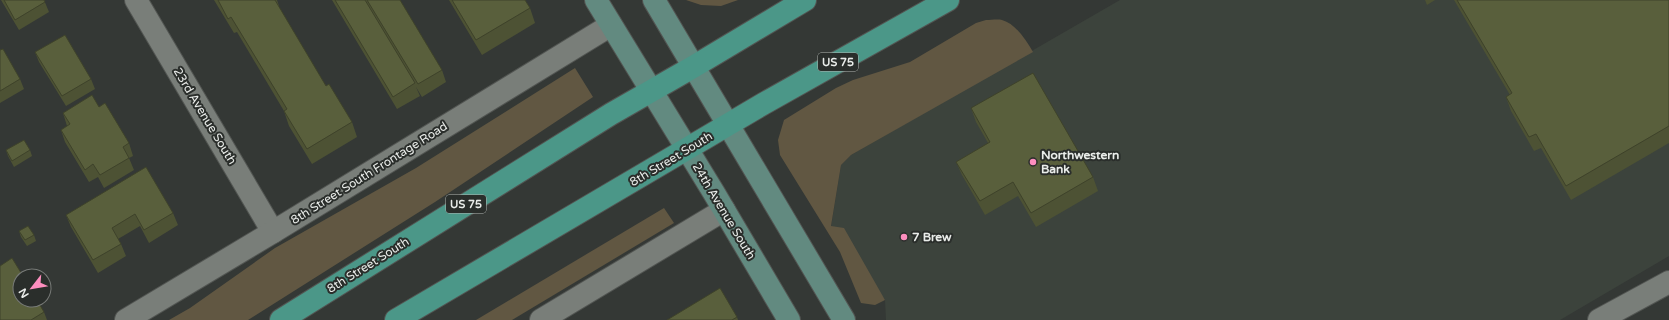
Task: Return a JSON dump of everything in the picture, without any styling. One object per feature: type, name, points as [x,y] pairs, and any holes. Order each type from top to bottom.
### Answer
[{"type":"main road","name":"8th Street South","points":[[281,320],[611,114],[805,0]]},
{"type":"main road","name":"8th Street South","points":[[396,320],[688,150],[728,125],[948,0]]},
{"type":"street","name":"23rd Avenue South","points":[[136,0],[273,232]]},
{"type":"street","name":"24th Avenue South","points":[[596,0],[652,90],[789,320]]},
{"type":"street","points":[[654,0],[844,320]]},
{"type":"street","name":"8th Street South Frontage Road","points":[[126,320],[273,232],[611,25]]},
{"type":"street","points":[[541,320],[724,210]]},
{"type":"street","points":[[1599,320],[1669,282]]},
{"type":"shaded area","points":[[686,0],[738,0],[721,6],[701,5]]},
{"type":"shaded area","points":[[1120,0],[1669,0],[1669,256],[1560,320],[886,320],[885,300],[831,227],[841,165],[851,155]]},
{"type":"shaded area","points":[[986,20],[1002,20],[1012,25],[1024,38],[1033,52],[851,155],[841,165],[831,226],[844,228],[885,300],[875,305],[861,303],[840,252],[780,155],[778,140],[784,120],[836,88],[853,80],[910,62],[976,23]]},
{"type":"shaded area","points":[[575,68],[593,97],[435,202],[248,320],[169,320],[190,308],[275,248],[416,168]]},
{"type":"shaded area","points":[[664,208],[674,223],[512,320],[476,320]]},
{"type":"building","points":[[4,0],[44,0],[45,2],[15,20]]},
{"type":"building","points":[[218,0],[275,0],[326,86],[329,84],[352,122],[307,149],[284,111],[287,109],[231,17],[228,19]]},
{"type":"building","points":[[335,0],[365,0],[415,83],[393,97]]},
{"type":"building","points":[[367,0],[400,0],[442,70],[418,84]]},
{"type":"building","points":[[452,0],[525,0],[530,8],[476,40]]},
{"type":"building","points":[[1457,0],[1669,0],[1669,126],[1566,186],[1536,134],[1529,137],[1506,97],[1512,93]]},
{"type":"building","points":[[65,35],[91,79],[62,96],[35,52]]},
{"type":"building","points":[[3,49],[20,79],[0,91],[0,50]]},
{"type":"building","name":"Northwestern Bank","points":[[1033,73],[1093,177],[1031,213],[1013,182],[980,201],[956,162],[990,142],[971,108]]},
{"type":"building","points":[[92,95],[99,107],[105,103],[129,143],[123,147],[129,158],[100,175],[93,164],[85,170],[61,130],[70,124],[63,113]]},
{"type":"building","points":[[24,140],[30,150],[12,161],[6,150]]},
{"type":"building","points":[[146,167],[173,213],[144,230],[135,214],[112,228],[121,244],[93,260],[66,215]]},
{"type":"building","points":[[28,226],[34,235],[25,240],[19,231]]},
{"type":"building","points":[[12,258],[18,268],[12,268],[12,308],[42,308],[44,312],[31,320],[0,320],[0,266]]},
{"type":"building","points":[[720,288],[737,317],[732,320],[667,320]]},
{"type":"place","name":"Northwestern Bank","points":[[1033,162]]},
{"type":"place","name":"7 Brew","points":[[904,237]]}]
